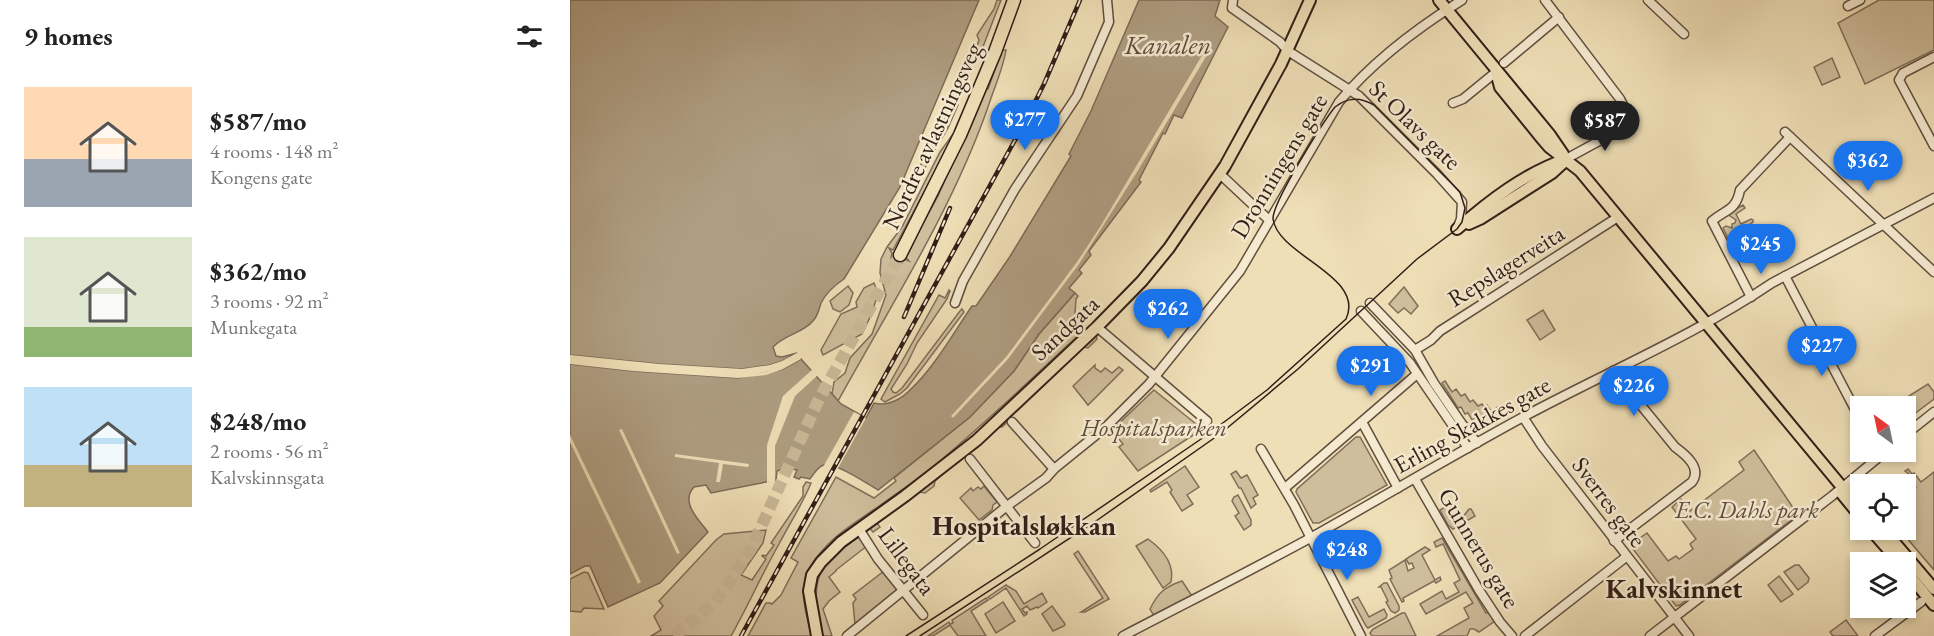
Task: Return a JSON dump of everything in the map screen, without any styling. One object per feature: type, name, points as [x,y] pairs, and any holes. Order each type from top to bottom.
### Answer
[{"type":"highway","name":"Nordre avlastningsveg","points":[[900,255],[960,135],[1014,0]]},
{"type":"main road","name":"Sandgata","points":[[817,636],[809,591],[812,575],[821,562],[841,542],[905,496],[976,440],[1097,327],[1135,288],[1169,248],[1220,174],[1288,51],[1310,0]]},
{"type":"main road","points":[[1439,0],[1500,68],[1500,87],[1549,147],[1580,171],[1842,487],[1842,494],[1850,504]]},
{"type":"main road","points":[[1457,229],[1482,207],[1540,169],[1566,159]]},
{"type":"main road","points":[[1842,487],[1850,489]]},
{"type":"main road","points":[[1880,540],[1890,552]]},
{"type":"main road","points":[[1892,540],[1934,589]]},
{"type":"main road","points":[[1916,583],[1934,605]]},
{"type":"street","points":[[955,303],[963,281],[1015,189],[1077,96],[1109,22],[1107,0]]},
{"type":"street","name":"St Olavs gate","points":[[1233,0],[1232,8],[1280,42],[1288,51],[1359,96],[1460,198],[1463,208],[1457,229]]},
{"type":"street","name":"Dronningens gate","points":[[1155,377],[1240,271],[1315,140],[1349,89],[1391,50],[1462,0]]},
{"type":"street","points":[[1545,0],[1620,99],[1632,123],[1566,159]]},
{"type":"street","points":[[1648,0],[1684,34]]},
{"type":"street","points":[[1848,6],[1860,0]]},
{"type":"street","points":[[1453,103],[1462,99],[1559,17]]},
{"type":"street","points":[[1934,57],[1903,73],[1899,78],[1900,84],[1934,146]]},
{"type":"street","points":[[1751,297],[1712,221],[1733,208],[1740,190],[1787,134],[1934,272]]},
{"type":"street","points":[[1220,174],[1269,220]]},
{"type":"street","name":"Erling Skakkes gate","points":[[1124,636],[1311,537],[1523,417],[1706,322],[1785,276],[1934,198]]},
{"type":"street","name":"Repslagerveita","points":[[1415,350],[1440,331],[1618,217]]},
{"type":"street","points":[[1785,276],[1850,401]]},
{"type":"street","points":[[1370,303],[1415,350],[1434,383],[1477,443]]},
{"type":"street","points":[[1361,311],[1402,353],[1468,448]]},
{"type":"street","points":[[1097,327],[1207,421]]},
{"type":"street","points":[[1613,371],[1675,447],[1684,453],[1696,472],[1692,482],[1614,541]]},
{"type":"street","points":[[1284,488],[1417,374]]},
{"type":"street","points":[[847,636],[1046,478],[1106,427],[1155,377]]},
{"type":"street","points":[[1916,426],[1934,411]]},
{"type":"street","name":"Sverres gate","points":[[1523,417],[1542,446],[1626,557],[1689,636]]},
{"type":"street","points":[[1012,422],[1054,469]]},
{"type":"street","points":[[1362,422],[1398,488]]},
{"type":"street","points":[[1261,449],[1311,537],[1361,636]]},
{"type":"street","points":[[970,459],[1035,543]]},
{"type":"street","points":[[1650,636],[1871,462]]},
{"type":"street","name":"Gunnerus gate","points":[[1415,479],[1479,590],[1512,636]]},
{"type":"street","name":"Lillegata","points":[[859,529],[878,559],[924,615]]},
{"type":"street","points":[[1525,636],[1626,557]]},
{"type":"street","points":[[1875,636],[1921,602]]},
{"type":"green space","points":[[997,0],[1001,0],[979,57],[974,55],[979,40],[977,35],[994,9]]},
{"type":"green space","points":[[1879,0],[1934,0],[1934,50],[1865,84],[1838,23]]},
{"type":"green space","points":[[1002,50],[1006,50],[1001,71],[957,183],[919,257],[838,401],[832,394],[834,382],[845,373],[850,358],[872,334],[886,295],[880,273],[881,259],[902,227],[940,152],[953,134],[953,138],[893,250],[889,248],[892,253],[891,258],[902,263],[904,259],[909,261],[905,256],[938,196],[985,89],[988,89]]},
{"type":"green space","points":[[1832,58],[1840,77],[1822,85],[1814,67]]},
{"type":"green space","points":[[950,102],[958,105],[948,128],[896,222],[892,221],[902,197],[918,173],[944,121]]},
{"type":"green space","points":[[1743,205],[1745,208],[1736,214],[1741,224],[1753,220],[1749,225],[1753,233],[1746,238],[1741,230],[1728,238],[1723,228],[1726,226],[1732,228],[1736,220],[1727,214]]},
{"type":"green space","points":[[874,283],[878,293],[862,334],[823,355],[821,350],[841,314],[857,307],[856,302],[864,288]]},
{"type":"green space","points":[[848,286],[853,293],[849,305],[840,312],[833,309],[830,301]]},
{"type":"green space","points":[[1404,287],[1418,306],[1411,314],[1404,308],[1398,313],[1389,304]]},
{"type":"green space","points":[[949,290],[947,299],[917,343],[891,389],[893,392],[896,393],[902,388],[960,311],[962,309],[964,312],[907,388],[885,402],[881,399],[939,295],[945,298]]},
{"type":"green space","points":[[1075,293],[1078,296],[1075,313],[1085,329],[960,444],[822,550],[809,570],[804,586],[806,611],[812,636],[748,636],[766,603],[772,604],[781,595],[798,562],[791,558],[836,477],[874,498],[896,481],[894,478],[970,417],[1014,371],[1039,334]]},
{"type":"green space","points":[[1543,310],[1555,330],[1540,340],[1527,320]]},
{"type":"green space","points":[[1096,334],[1097,339],[1088,348],[1084,347],[1002,427],[998,427],[935,481],[934,486],[925,493],[920,492],[877,523],[880,527],[873,532],[868,526]]},
{"type":"green space","points":[[1095,365],[1095,368],[1101,372],[1105,368],[1112,373],[1119,367],[1123,370],[1088,405],[1073,386]]},
{"type":"green space","points":[[1445,381],[1452,392],[1456,389],[1461,396],[1465,394],[1470,402],[1473,400],[1478,406],[1487,405],[1491,411],[1501,405],[1503,409],[1488,417],[1486,415],[1480,419],[1478,416],[1472,420],[1461,407],[1458,408],[1442,383]]},
{"type":"green space","points":[[1928,384],[1934,392],[1934,399],[1916,413],[1916,396],[1909,396]]},
{"type":"green space","name":"Hospitalsparken","points":[[1154,390],[1201,430],[1138,471],[1119,447],[1123,444],[1112,430]]},
{"type":"green space","points":[[1356,437],[1360,437],[1387,485],[1319,523],[1313,523],[1296,492],[1297,489]]},
{"type":"green space","name":"E.C. Dahls park","points":[[1754,450],[1798,515],[1676,606],[1630,545],[1647,533],[1668,561],[1676,556],[1679,559],[1693,549],[1690,544],[1696,539],[1672,507],[1681,499],[1690,511],[1744,470],[1739,462]]},
{"type":"green space","points":[[1185,466],[1199,487],[1187,495],[1193,504],[1182,511],[1170,492],[1172,490],[1167,482],[1151,492],[1150,490]]},
{"type":"green space","points":[[1236,471],[1241,478],[1247,475],[1258,495],[1253,498],[1256,504],[1251,508],[1231,474]]},
{"type":"green space","points":[[1934,472],[1934,570],[1908,540],[1916,540],[1916,476],[1921,482]]},
{"type":"green space","points":[[806,482],[811,483],[804,498],[731,636],[651,636],[661,630],[654,616],[663,606],[659,601],[724,534],[766,530],[763,543],[741,575],[752,580],[766,559],[762,556],[766,556],[774,545],[771,543],[803,496],[803,487]]},
{"type":"green space","points":[[984,486],[997,502],[993,505],[992,510],[979,520],[960,498],[971,488],[973,491]]},
{"type":"green space","points":[[1238,495],[1251,520],[1251,525],[1244,530],[1235,516],[1239,513],[1232,501]]},
{"type":"green space","points":[[1454,502],[1457,518],[1463,517],[1469,509],[1475,516],[1453,529],[1448,525],[1440,510]]},
{"type":"green space","points":[[858,536],[867,546],[829,577],[840,592],[823,609],[832,636],[823,636],[816,599],[819,576],[830,559]]},
{"type":"green space","points":[[1442,538],[1486,613],[1489,612],[1495,621],[1479,632],[1470,629],[1467,636],[1437,636],[1469,618],[1464,608],[1473,603],[1466,592],[1426,614],[1420,604],[1442,591],[1446,599],[1459,592],[1454,583],[1460,580],[1443,544],[1436,547],[1434,542]]},
{"type":"green space","points":[[1148,539],[1166,557],[1171,569],[1171,582],[1163,588],[1136,546]]},
{"type":"green space","points":[[1425,547],[1430,550],[1422,555],[1435,580],[1440,577],[1441,580],[1436,583],[1434,581],[1403,598],[1402,602],[1390,579],[1392,578],[1389,570],[1405,560],[1408,571],[1414,568],[1412,563],[1409,564],[1406,559]]},
{"type":"green space","points":[[1078,551],[1109,599],[1085,612],[1081,612],[1103,598],[1074,554]]},
{"type":"green space","points":[[1799,565],[1809,578],[1808,582],[1798,590],[1784,572]]},
{"type":"green space","points":[[884,571],[896,587],[896,591],[855,624],[853,603],[856,599],[853,595]]},
{"type":"green space","points":[[584,572],[588,573],[604,609],[584,608],[581,612],[570,611],[570,579]]},
{"type":"green space","points":[[1779,576],[1793,594],[1781,602],[1768,585]]},
{"type":"green space","points":[[1182,581],[1192,596],[1154,616],[1150,609],[1159,595],[1166,588]]},
{"type":"green space","points":[[1387,583],[1399,606],[1399,610],[1395,613],[1391,611],[1379,587]]},
{"type":"green space","points":[[1006,585],[1016,591],[1024,604],[1042,593],[1047,602],[1038,608],[1030,610],[1027,606],[1022,609],[1025,613],[1027,612],[1024,616],[1006,588],[990,599],[988,597]]},
{"type":"green space","points":[[1358,597],[1369,617],[1384,609],[1386,618],[1368,628],[1352,600]]},
{"type":"green space","points":[[986,598],[988,600],[971,611],[986,636],[958,636],[950,625],[933,636],[928,636],[949,622],[953,623],[952,620]]},
{"type":"green space","points":[[1003,602],[1015,621],[996,633],[985,614]]},
{"type":"green space","points":[[1052,606],[1065,624],[1053,631],[1042,614]]},
{"type":"green space","points":[[1405,613],[1416,636],[1372,636],[1370,633],[1373,629]]},
{"type":"green space","points":[[1846,620],[1858,636],[1833,636],[1830,632]]},
{"type":"water","points":[[570,0],[979,0],[900,187],[844,279],[823,299],[815,319],[773,347],[776,356],[782,357],[797,353],[770,365],[742,369],[570,355]]},
{"type":"water","name":"Kanalen","points":[[1139,0],[1220,0],[1215,16],[1228,27],[1182,118],[1174,115],[1139,180],[1141,182],[1089,251],[1091,255],[1079,270],[1082,273],[1069,288],[1075,293],[1039,334],[1014,371],[970,417],[878,490],[844,470],[830,465],[822,466],[810,479],[794,477],[797,470],[788,468],[777,471],[776,480],[711,493],[706,485],[694,487],[690,493],[690,504],[695,516],[708,532],[660,583],[608,607],[590,566],[585,566],[570,574],[570,364],[738,378],[783,369],[801,359],[841,404],[866,418],[874,403],[884,404],[899,399],[928,371],[972,306],[976,306],[1009,258],[1071,156],[1069,154],[1091,111]]},
{"type":"pier","points":[[1203,46],[1210,50],[1079,264],[1008,359],[953,418],[951,416],[1006,357],[1077,262],[1204,52],[1201,50]]},
{"type":"pier","points":[[797,353],[798,355],[783,364],[742,372],[570,358],[570,355],[742,369],[770,365]]},
{"type":"pier","points":[[799,356],[801,359],[783,369],[766,375],[738,378],[570,364],[570,361],[737,375],[765,372],[782,366]]},
{"type":"pier","points":[[813,369],[818,375],[795,396],[775,446],[775,482],[767,483],[767,445],[783,396]]},
{"type":"pier","points":[[854,412],[866,418],[837,470],[822,469]]},
{"type":"pier","points":[[622,429],[680,553],[677,554],[619,430]]},
{"type":"pier","points":[[570,435],[641,582],[638,584],[570,442]]},
{"type":"pier","points":[[675,454],[749,464],[748,467],[723,464],[720,482],[716,482],[719,463],[675,457]]},
{"type":"tunnel","points":[[674,636],[715,603],[751,549],[819,399],[900,255]]},
{"type":"tram line","points":[[906,636],[1040,549],[1204,437],[1267,390],[1346,319],[1349,304],[1344,290],[1333,278],[1289,244],[1278,232],[1273,219],[1289,180],[1335,107],[1354,99],[1374,105],[1460,192],[1465,208],[1462,222],[1457,229],[1417,259],[1298,369],[1220,434],[1096,521],[920,636]]},
{"type":"railway","points":[[741,636],[1025,122],[1080,0]]},
{"type":"railway","points":[[904,317],[950,208]]},
{"type":"district","name":"Hospitalsløkkan","points":[[1024,526]]},
{"type":"district","name":"Kalvskinnet","points":[[1674,589]]}]
